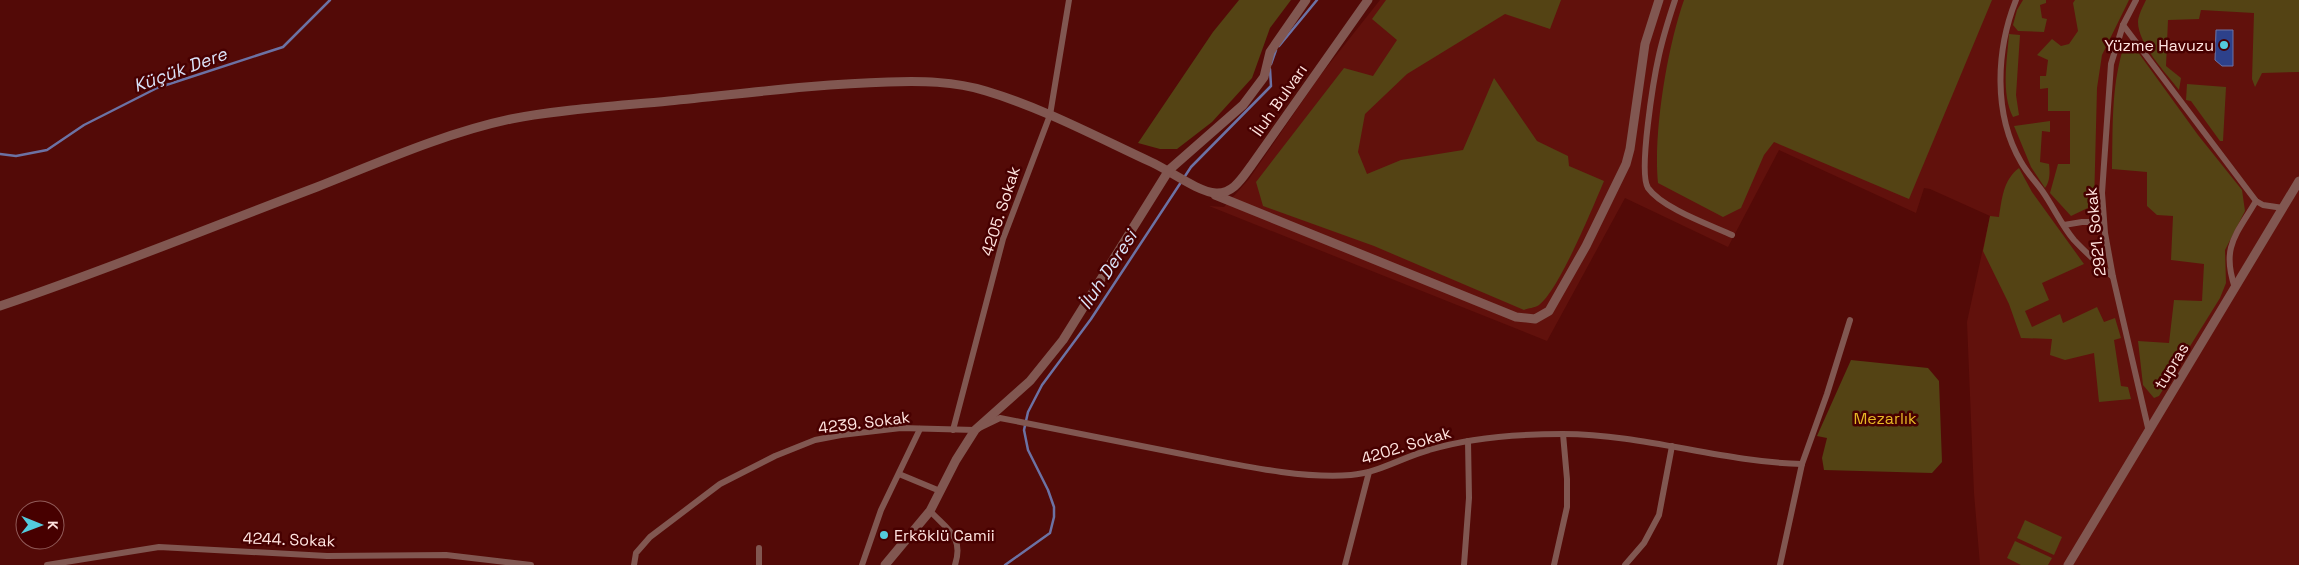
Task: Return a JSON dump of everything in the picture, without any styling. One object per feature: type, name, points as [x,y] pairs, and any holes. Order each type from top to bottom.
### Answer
[{"type":"street","name":"4205. Sokak","points":[[953,430],[1003,238],[1050,115],[1069,0]]},
{"type":"street","points":[[885,565],[930,511],[975,430],[1030,382],[1063,340],[1171,172],[1243,105],[1264,77],[1270,52],[1306,0]]},
{"type":"street","name":"İluh Bulvarı","points":[[1211,193],[1222,193],[1240,182],[1368,0]]},
{"type":"street","points":[[0,306],[73,281],[395,156],[510,120],[563,112],[865,82],[920,81],[944,82],[986,90],[1050,115],[1171,172],[1201,189],[1527,320],[1541,317],[1549,311],[1564,286],[1626,164],[1630,149],[1647,30],[1659,0]]},
{"type":"street","points":[[1675,0],[1655,74],[1646,145],[1645,180],[1647,187],[1664,201],[1732,235]]},
{"type":"street","points":[[2016,0],[2008,21],[2002,49],[2001,76],[2005,118],[2021,162],[2073,239],[2113,276]]},
{"type":"street","name":"2921. Sokak","points":[[2136,0],[2124,25],[2110,64],[2102,193],[2104,222],[2113,276],[2149,432]]},
{"type":"street","points":[[2124,25],[2256,200],[2263,205],[2283,208]]},
{"type":"street","name":"tupras","points":[[2068,565],[2299,181]]},
{"type":"street","points":[[2235,288],[2230,275],[2228,252],[2256,200]]},
{"type":"street","points":[[2064,225],[2082,222],[2104,222]]},
{"type":"street","points":[[1780,565],[1802,464],[1827,394],[1850,320]]},
{"type":"street","name":"4239. Sokak","points":[[634,565],[636,552],[650,537],[720,484],[747,468],[815,440],[901,428],[975,430],[1000,418],[1020,422]]},
{"type":"street","name":"4202. Sokak","points":[[1020,422],[1248,466],[1321,475],[1351,475],[1369,472],[1429,449],[1468,441],[1494,437],[1563,434],[1635,439],[1772,463],[1802,464]]},
{"type":"street","points":[[862,565],[881,510],[920,429]]},
{"type":"street","points":[[1554,565],[1567,507],[1567,479],[1563,434]]},
{"type":"street","points":[[1464,565],[1469,498],[1468,441]]},
{"type":"street","points":[[1625,565],[1644,543],[1658,515],[1672,446]]},
{"type":"street","points":[[1345,565],[1369,472]]},
{"type":"street","points":[[899,474],[940,491]]},
{"type":"street","points":[[930,511],[958,541],[959,552],[955,565]]},
{"type":"street","name":"4244. Sokak","points":[[47,565],[159,547],[327,556],[446,554],[531,565]]},
{"type":"street","points":[[759,548],[759,565]]},
{"type":"shaded area","points":[[1380,0],[2299,0],[2299,565],[1980,565],[1974,493],[1967,322],[1990,216],[1930,189],[1924,188],[1916,213],[1779,150],[1728,247],[1625,198],[1547,341],[1209,206],[1224,207],[1249,179],[1319,77]]},
{"type":"green space","points":[[1239,0],[1291,0],[1270,28],[1252,78],[1212,122],[1177,149],[1160,149],[1138,143],[1213,32]]},
{"type":"green space","points":[[1386,0],[1561,0],[1550,29],[1505,14],[1407,74],[1365,114],[1358,152],[1367,174],[1401,160],[1463,150],[1494,78],[1537,141],[1568,156],[1569,166],[1604,181],[1584,228],[1556,283],[1537,306],[1524,310],[1374,246],[1263,206],[1256,182],[1344,68],[1373,76],[1397,40],[1372,19]]},
{"type":"green space","points":[[1684,0],[1992,0],[1909,199],[1774,142],[1764,155],[1741,208],[1723,217],[1658,183],[1658,140],[1663,91],[1672,42]]},
{"type":"green space","points":[[2023,0],[2046,0],[2046,3],[2040,5],[2042,18],[2047,19],[2044,32],[2018,31],[2013,25],[2017,10]]},
{"type":"green space","points":[[2075,0],[2129,0],[2102,55],[2097,88],[2094,205],[2071,216],[2050,193],[2058,164],[2070,164],[2070,111],[2048,111],[2048,88],[2040,89],[2040,76],[2046,76],[2048,60],[2037,55],[2052,39],[2061,46],[2069,44],[2078,31],[2073,3]]},
{"type":"green space","points":[[2146,0],[2299,0],[2299,72],[2262,73],[2255,87],[2252,79],[2254,13],[2201,10],[2199,19],[2168,20],[2166,66],[2181,78],[2179,90],[2154,58],[2139,31],[2138,20]]},
{"type":"green space","points":[[2009,34],[2020,35],[2016,95],[2019,115],[2013,117],[2009,108],[2006,87]]},
{"type":"green space","points":[[2126,47],[2135,48],[2198,135],[2242,190],[2245,211],[2225,250],[2226,283],[2220,298],[2159,396],[2154,398],[2143,385],[2138,341],[2169,343],[2174,300],[2202,301],[2204,264],[2171,260],[2173,216],[2157,215],[2147,206],[2147,172],[2112,169],[2116,79],[2123,49]]},
{"type":"green space","points":[[2187,84],[2226,87],[2223,141],[2220,141],[2191,101],[2186,100]]},
{"type":"green space","points":[[2050,121],[2050,132],[2042,131],[2040,162],[2049,164],[2050,170],[2049,180],[2045,188],[2031,167],[2014,126]]},
{"type":"green space","points":[[2019,168],[2032,192],[2084,264],[2042,283],[2049,300],[2025,311],[2032,327],[2060,314],[2063,323],[2097,307],[2104,322],[2115,318],[2121,338],[2114,340],[2121,386],[2128,387],[2131,399],[2099,402],[2094,353],[2065,360],[2050,355],[2052,339],[2021,338],[2009,304],[1983,251],[1990,216],[1999,217],[2006,184]]},
{"type":"green space","name":"Mezarlık","points":[[1851,360],[1928,368],[1939,381],[1942,462],[1932,473],[1824,470],[1822,458],[1827,438],[1817,436]]},
{"type":"green space","points":[[2025,520],[2062,537],[2054,555],[2017,538]]},
{"type":"green space","points":[[2015,541],[2052,558],[2048,565],[2021,565],[2007,558]]},
{"type":"water","name":"Yüzme Havuzu","points":[[2216,30],[2233,30],[2233,66],[2222,66],[2215,60]]},
{"type":"waterway","name":"Küçük Dere","points":[[0,154],[16,156],[47,150],[84,125],[157,88],[283,47],[330,0]]},
{"type":"waterway","name":"İluh Deresi","points":[[1279,46],[1317,0]]},
{"type":"waterway","name":"İluh Deresi","points":[[1271,64],[1276,50]]},
{"type":"waterway","name":"İluh Deresi","points":[[1005,565],[1050,533],[1054,517],[1054,507],[1048,490],[1028,450],[1024,430],[1028,412],[1042,385],[1091,319],[1191,167],[1271,86],[1270,69]]},
{"type":"place","name":"Yüzme Havuzu","points":[[2224,45]]},
{"type":"place","name":"Erköklü Camii","points":[[884,535]]}]
